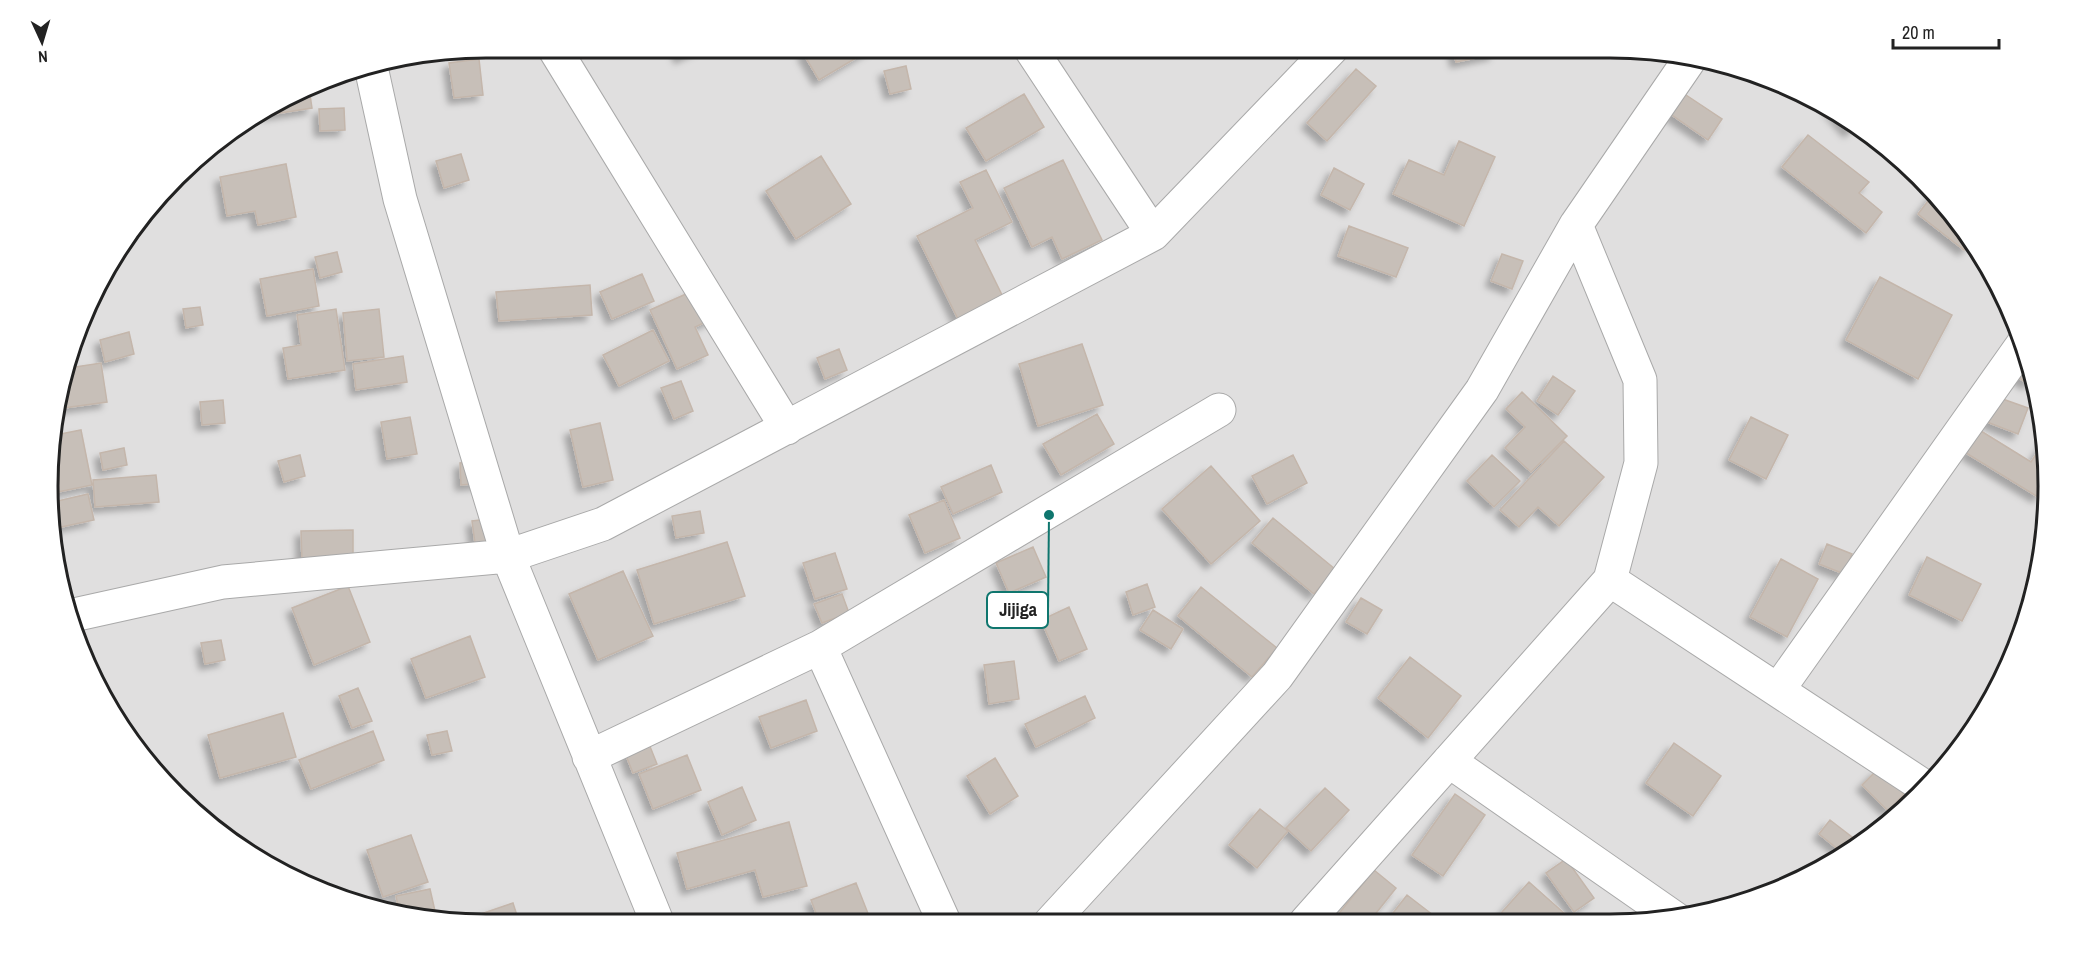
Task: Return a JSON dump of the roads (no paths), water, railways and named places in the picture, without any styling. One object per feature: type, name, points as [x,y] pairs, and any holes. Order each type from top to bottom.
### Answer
[{"type":"street","points":[[560,58],[787,428]]},
{"type":"street","points":[[1037,58],[1153,234]]},
{"type":"street","points":[[78,614],[223,582],[508,556],[603,524],[1153,234],[1322,58]]},
{"type":"street","points":[[1058,914],[1277,676],[1482,390],[1576,225],[1685,65]]},
{"type":"street","points":[[373,74],[400,199],[508,556],[654,914]]},
{"type":"street","points":[[1313,914],[1610,580],[1641,463],[1640,380],[1576,225]]},
{"type":"street","points":[[1778,690],[2017,352]]},
{"type":"street","points":[[589,757],[820,647],[1219,410]]},
{"type":"street","points":[[1610,580],[1919,782]]},
{"type":"street","points":[[820,647],[940,914]]},
{"type":"street","points":[[1449,761],[1665,911]]},
{"type":"place","name":"Jijiga","points":[[1049,515]]}]
